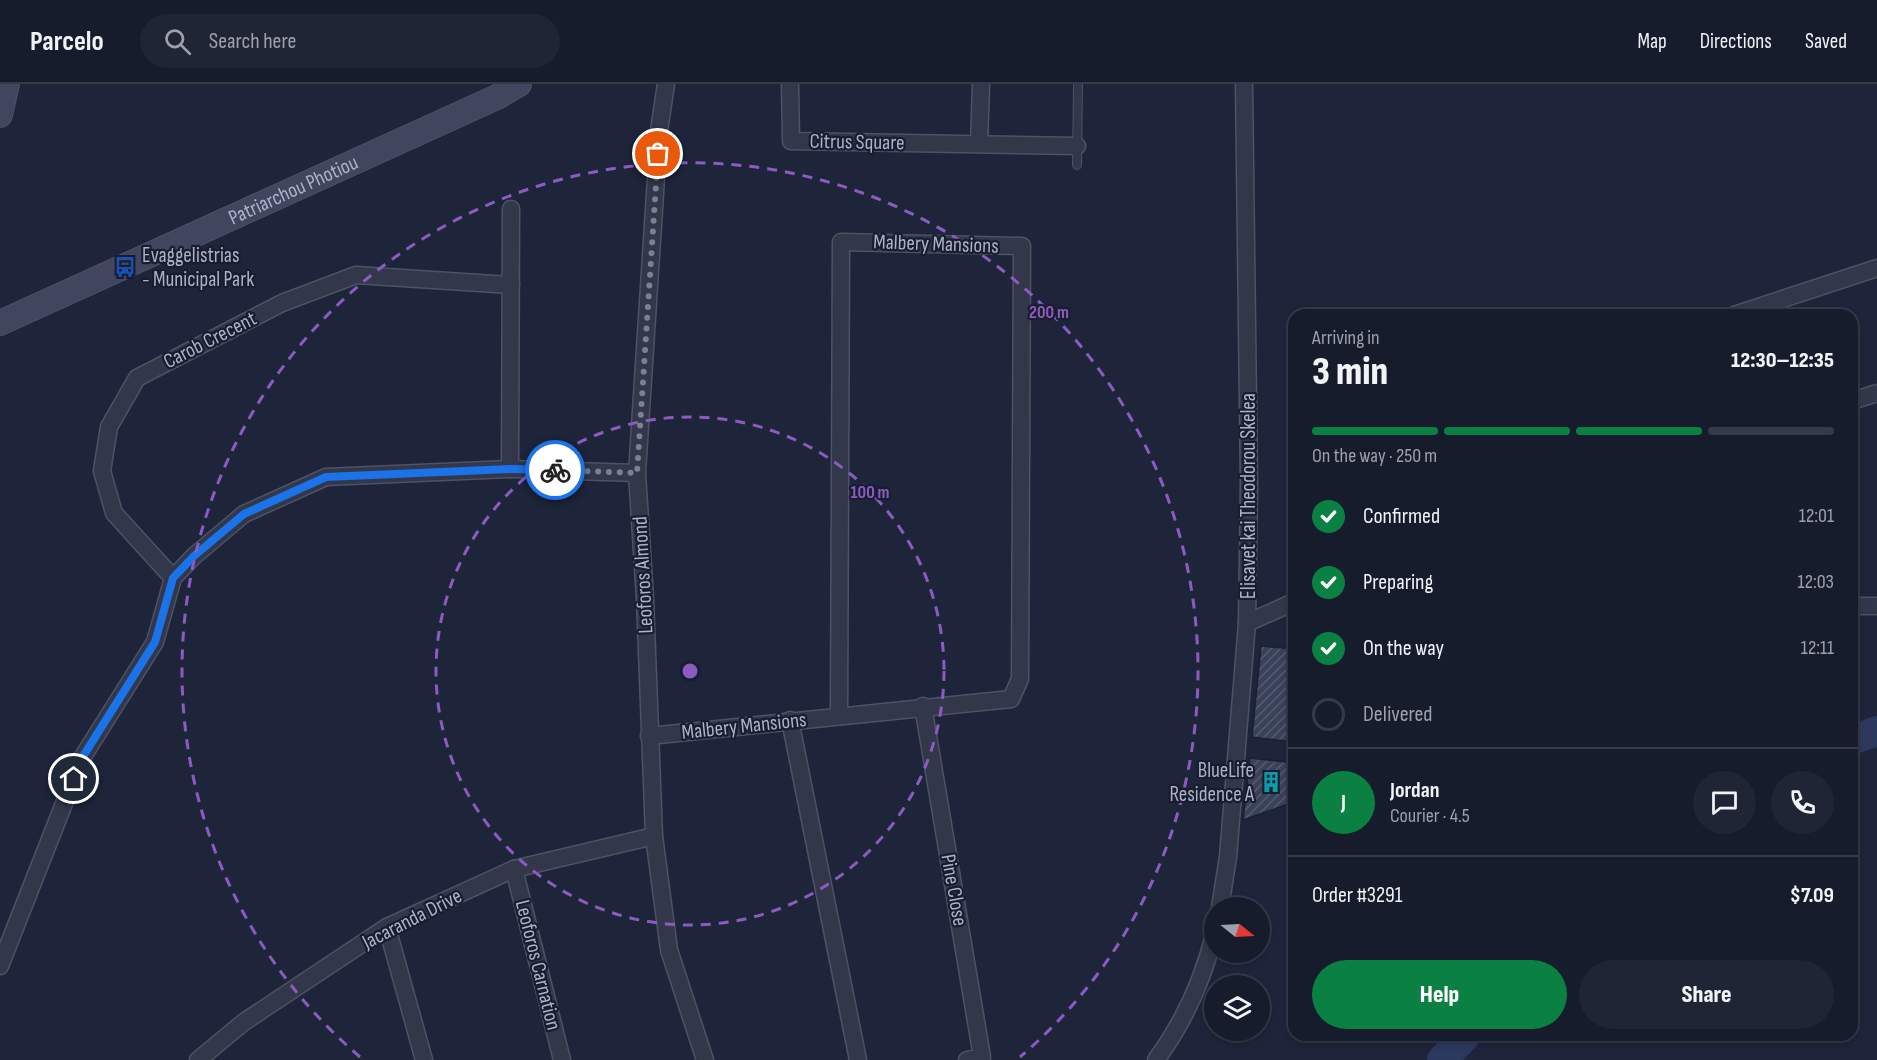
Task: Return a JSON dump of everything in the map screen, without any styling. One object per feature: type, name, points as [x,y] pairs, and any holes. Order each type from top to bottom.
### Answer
[{"type":"street","points":[[0,115],[7,84]]},
{"type":"street","name":"Patriarchou Photiou","points":[[0,323],[27,313],[497,97],[519,84]]},
{"type":"street","name":"Leoforos Almond","points":[[666,84],[659,131],[637,473],[645,599],[654,836],[669,950],[705,1060]]},
{"type":"street","name":"Citrus Square","points":[[790,84],[791,141],[1077,146]]},
{"type":"street","points":[[979,144],[981,84]]},
{"type":"street","name":"Elisavet kai Theodorou Skelea","points":[[1222,897],[1228,857],[1247,623],[1249,473],[1245,84]]},
{"type":"street","points":[[510,469],[511,209]]},
{"type":"street","name":"Malbery Mansions","points":[[649,736],[838,716],[923,706],[1011,699],[1020,678],[1022,246],[841,242],[838,716]]},
{"type":"street","points":[[1752,309],[1877,268]]},
{"type":"street","name":"Carob Crecent","points":[[173,578],[114,513],[102,471],[109,427],[137,378],[282,303],[356,275],[511,285]]},
{"type":"street","points":[[0,307],[27,313]]},
{"type":"street","points":[[0,339],[27,313]]},
{"type":"street","points":[[1858,398],[1874,394]]},
{"type":"street","points":[[0,966],[82,758],[155,642],[173,578],[194,556],[244,514],[326,477],[510,469],[637,473]]},
{"type":"street","points":[[1247,623],[1288,605]]},
{"type":"street","points":[[1858,606],[1877,606]]},
{"type":"street","name":"Pine Close","points":[[923,706],[982,1058],[967,1060]]},
{"type":"street","points":[[790,720],[858,1060]]},
{"type":"street","name":"Jacaranda Drive","points":[[198,1060],[244,1022],[387,927],[514,869],[654,836]]},
{"type":"street","name":"Leoforos Carnation","points":[[514,869],[562,1060]]},
{"type":"street","points":[[387,927],[424,1060]]},
{"type":"street","points":[[1156,1060],[1182,1019],[1197,987],[1205,963]]},
{"type":"lane","points":[[1077,165],[1078,84]]},
{"type":"building","points":[[1261,646],[1288,648],[1288,741],[1252,737]]},
{"type":"building","name":"BlueLife Residence A","points":[[1250,758],[1288,762],[1288,804],[1243,820]]},
{"type":"waterway","points":[[1858,738],[1877,731]]},
{"type":"waterway","points":[[1442,1060],[1460,1041]]},
{"type":"way so far","points":[[555,470],[637,473],[658,154]]},
{"type":"place","name":"Evaggelistrias - Municipal Park","points":[[125,267]]},
{"type":"place","name":"BlueLife Residence A","points":[[1271,782]]},
{"type":"route","points":[[74,779],[82,758],[155,642],[173,578],[194,556],[244,514],[326,477],[510,469],[555,470]]}]
